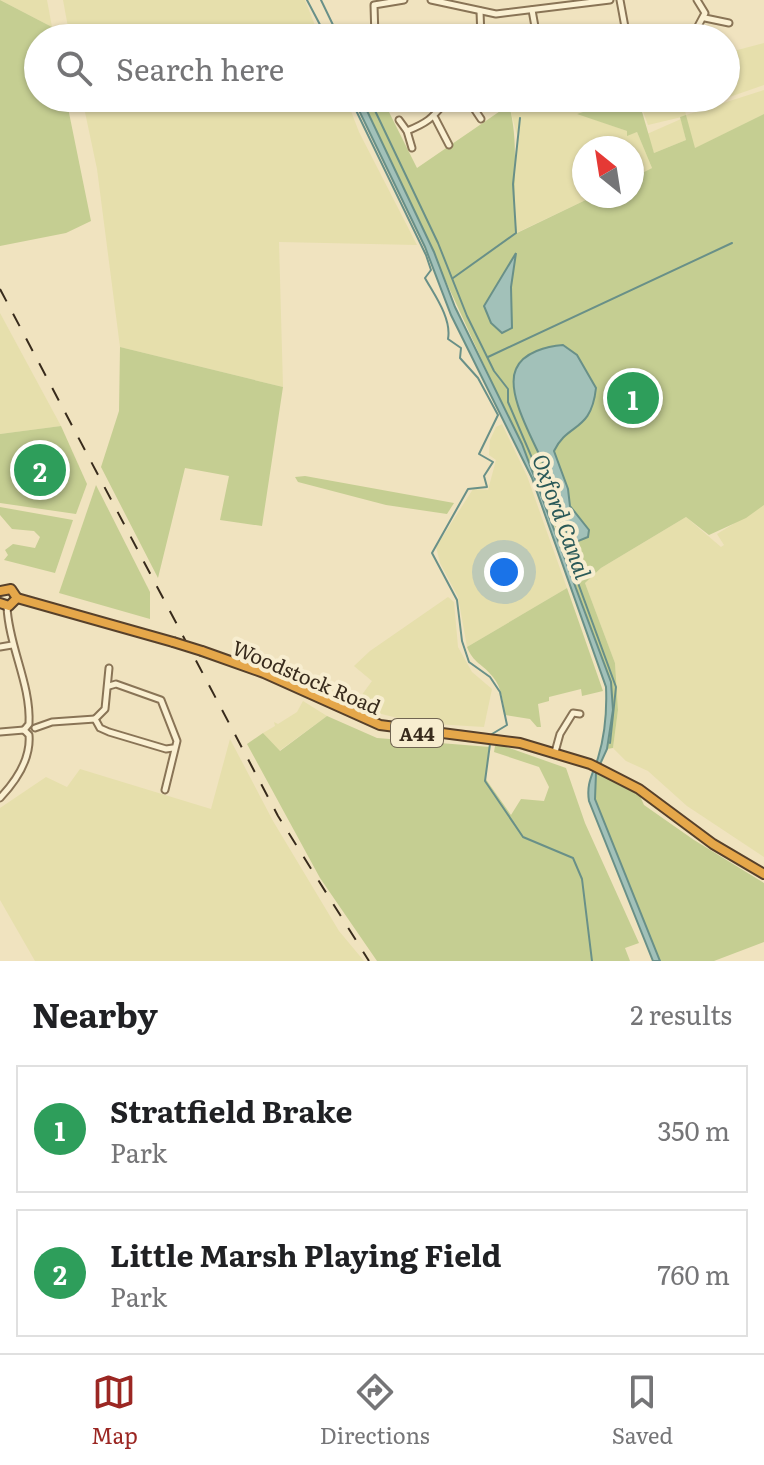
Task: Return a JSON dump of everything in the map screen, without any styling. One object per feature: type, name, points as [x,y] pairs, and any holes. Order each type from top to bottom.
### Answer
[{"type":"highway","name":"A44","points":[[0,592],[11,589],[17,598]]},
{"type":"highway","points":[[2,604],[14,604],[17,598]]},
{"type":"highway","name":"Woodstock Road","points":[[17,598],[202,651],[264,673],[380,725],[520,743],[590,764],[639,789],[713,844],[764,874]]},
{"type":"street","points":[[375,24],[374,5],[404,0]]},
{"type":"street","points":[[431,0],[496,14],[610,0]]},
{"type":"street","points":[[620,0],[624,24]]},
{"type":"street","points":[[697,0],[705,18]]},
{"type":"street","points":[[532,10],[534,24]]},
{"type":"street","points":[[480,11],[480,24]]},
{"type":"street","points":[[705,18],[729,23]]},
{"type":"street","points":[[702,24],[705,18]]},
{"type":"street","points":[[407,131],[435,118],[439,112]]},
{"type":"street","points":[[476,112],[481,119]]},
{"type":"street","points":[[435,118],[449,145]]},
{"type":"street","points":[[399,120],[407,131],[412,148]]},
{"type":"street","points":[[0,798],[24,763],[32,726],[2,604]]},
{"type":"street","points":[[0,647],[12,645]]},
{"type":"street","points":[[0,732],[24,730],[52,722],[95,719],[105,709],[109,668]]},
{"type":"street","points":[[109,686],[116,684],[161,700],[177,741],[165,790]]},
{"type":"street","points":[[555,752],[560,734],[573,713],[580,714]]},
{"type":"street","points":[[95,719],[100,728],[109,732],[166,749],[173,748]]},
{"type":"street","points":[[24,730],[29,735]]},
{"type":"shaded area","points":[[0,0],[47,0],[51,24]]},
{"type":"shaded area","points":[[63,0],[305,0],[314,24],[67,24]]},
{"type":"shaded area","points":[[764,43],[764,85],[740,93],[740,49]]},
{"type":"shaded area","points":[[764,90],[764,114],[694,149],[686,116],[648,125],[643,112],[685,112],[686,115],[695,112],[740,112],[740,98]]},
{"type":"shaded area","points":[[85,112],[351,112],[417,245],[279,242],[283,387],[120,347],[97,169]]},
{"type":"shaded area","points":[[511,112],[585,112],[579,114],[627,131],[627,135],[637,132],[639,136],[572,136],[572,206],[516,233],[513,184],[517,135]]},
{"type":"shaded area","points":[[681,119],[686,140],[654,153],[647,134]]},
{"type":"shaded area","points":[[644,149],[652,168],[644,172]]},
{"type":"shaded area","points":[[0,313],[61,426],[0,434]]},
{"type":"shaded area","points":[[502,424],[527,476],[567,588],[467,647],[458,597],[440,563],[436,547],[473,489],[488,490],[496,460],[489,455],[490,440],[496,427]]},
{"type":"shaded area","points":[[764,505],[764,857],[687,806],[648,771],[626,761],[613,748],[618,710],[615,663],[585,583],[601,568],[686,517],[721,547],[724,545],[717,534]]},
{"type":"shaded area","points":[[448,597],[454,602],[458,647],[472,672],[492,689],[484,727],[418,723],[353,707],[372,681],[354,666],[370,651]]},
{"type":"shaded area","points":[[303,701],[327,716],[279,751],[263,733],[275,726],[274,722],[278,724],[297,712]]},
{"type":"shaded area","points":[[230,739],[273,821],[339,931],[364,961],[35,961],[0,900],[0,808],[46,777],[67,787],[80,769],[211,809]]},
{"type":"green space","points":[[0,0],[46,24],[24,24],[24,112],[69,112],[91,221],[66,233],[0,246]]},
{"type":"green space","points":[[368,112],[389,112],[417,168],[499,112],[511,112],[517,233],[572,207],[644,208],[644,172],[652,168],[644,149],[644,136],[639,136],[637,132],[627,136],[627,131],[577,114],[642,112],[654,153],[686,140],[680,117],[686,115],[695,148],[764,114],[764,505],[746,518],[709,535],[686,517],[601,568],[585,583],[615,663],[618,710],[613,748],[607,749],[612,688],[542,491]]},
{"type":"green space","points":[[120,347],[283,387],[262,526],[220,520],[229,476],[185,468],[158,578],[101,467],[119,411]]},
{"type":"green space","points":[[61,426],[87,484],[76,514],[0,503],[0,434]]},
{"type":"green space","points":[[305,476],[454,503],[447,514],[386,505],[298,482],[295,477]]},
{"type":"green space","points":[[96,485],[150,592],[150,619],[59,593]]},
{"type":"green space","points":[[0,507],[73,520],[55,573],[4,560],[8,555],[5,550],[13,544],[35,548],[40,537],[34,531],[12,529],[0,515]]},
{"type":"green space","points":[[567,588],[603,691],[582,696],[581,689],[549,697],[549,701],[538,704],[541,727],[537,727],[530,719],[505,715],[496,681],[472,657],[467,647]]},
{"type":"green space","points":[[327,716],[377,738],[490,747],[485,778],[511,815],[521,799],[544,801],[549,787],[539,767],[494,752],[495,746],[501,745],[566,768],[585,823],[639,943],[625,948],[630,961],[377,961],[320,878],[247,744],[263,733],[280,751]]},
{"type":"green space","points":[[597,771],[639,794],[644,805],[764,883],[764,942],[714,961],[660,961],[600,815],[594,794]]},
{"type":"water","points":[[360,112],[368,112],[434,252],[455,307],[522,444],[611,682],[613,710],[607,749],[596,773],[595,799],[660,961],[653,961],[589,801],[589,784],[604,731],[606,687],[532,478],[451,315],[425,247]]},
{"type":"water","points":[[516,253],[511,287],[512,328],[502,333],[491,323],[484,306]]},
{"type":"water","name":"Oxford Canal","points":[[563,345],[577,355],[596,388],[589,413],[554,451],[568,489],[570,506],[589,530],[588,537],[576,542],[564,529],[543,463],[514,391],[516,369],[524,358],[543,349]]},
{"type":"waterway","points":[[307,0],[320,24]]},
{"type":"waterway","points":[[321,0],[333,24]]},
{"type":"waterway","points":[[357,112],[426,255],[431,270],[425,278],[445,314],[448,339],[461,348],[460,358],[478,378],[498,415],[479,454],[493,462],[484,476],[487,487],[468,489],[432,553],[457,600],[462,641],[469,662],[490,677],[500,692],[507,725],[492,734]]},
{"type":"waterway","name":"Oxford Canal","points":[[376,112],[438,243],[467,316],[494,371],[508,389],[508,402],[538,472]]},
{"type":"waterway","points":[[453,278],[516,233],[513,184],[520,118]]},
{"type":"waterway","points":[[488,357],[732,243]]},
{"type":"waterway","name":"Oxford Canal","points":[[539,476],[616,687],[610,743]]},
{"type":"waterway","points":[[490,744],[485,781],[523,837],[573,858],[582,879],[592,961]]},
{"type":"railway","points":[[0,289],[278,816],[369,961]]},
{"type":"place","name":"Stratfield Brake","points":[[633,398]]},
{"type":"place","name":"Little Marsh Playing Field","points":[[40,470]]}]
